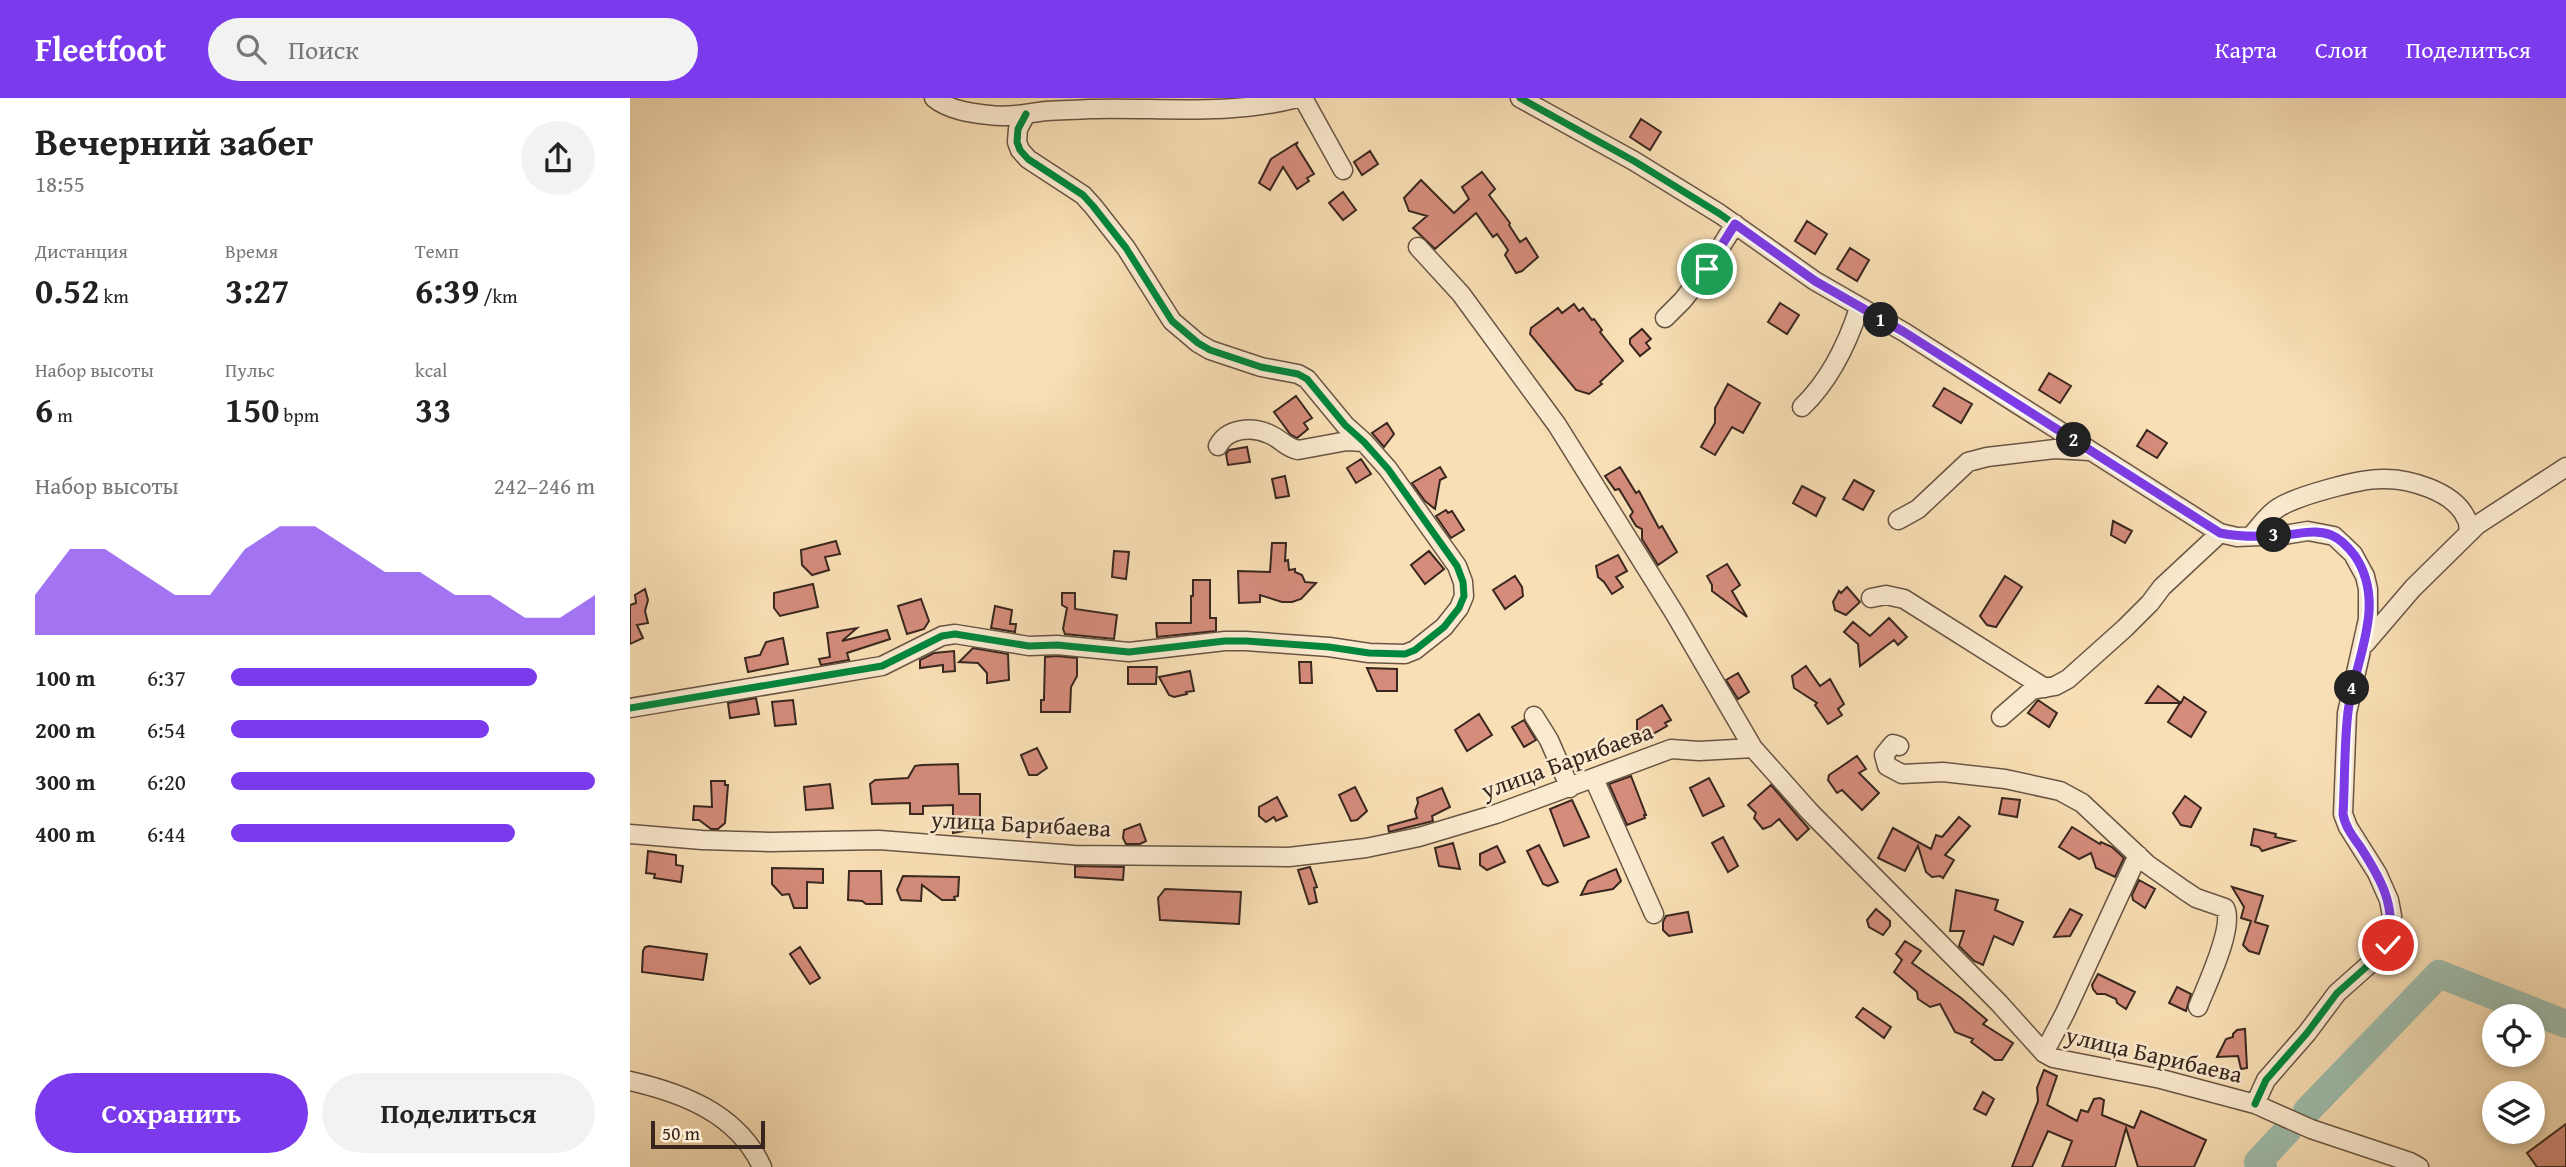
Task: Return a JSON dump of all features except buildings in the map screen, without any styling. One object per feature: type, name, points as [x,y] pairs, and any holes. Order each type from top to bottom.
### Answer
[{"type":"street","points":[[933,98],[946,106],[991,116],[1106,109],[1222,109],[1268,106],[1297,98]]},
{"type":"street","points":[[1303,98],[1343,170]]},
{"type":"street","points":[[1520,98],[1634,161],[1735,224],[1815,281],[1904,332],[2220,533],[2237,537],[2317,531],[2334,536],[2345,544],[2359,564],[2368,589],[2368,619],[2347,713],[2343,814],[2383,886],[2390,908],[2392,929],[2388,945],[2382,953],[2337,993],[2266,1080],[2255,1104]]},
{"type":"street","points":[[630,708],[882,666],[942,636],[955,634],[1029,646],[1058,645],[1129,652],[1246,641],[1405,654],[1415,650],[1444,627],[1464,596],[1463,582],[1450,553],[1388,469],[1303,376],[1261,368],[1210,350],[1172,321],[1126,248],[1093,205],[1083,195],[1028,159],[1020,150],[1017,142],[1018,130],[1026,114]]},
{"type":"street","points":[[1665,318],[1707,269],[1735,224]]},
{"type":"street","points":[[1418,247],[1461,294],[1557,425],[1675,614],[1753,748]]},
{"type":"street","points":[[1802,407],[1820,390],[1834,368],[1859,308]]},
{"type":"street","points":[[1218,446],[1226,435],[1251,429],[1271,434],[1291,449],[1298,450],[1347,441],[1364,442]]},
{"type":"street","points":[[1898,520],[1918,509],[1968,462],[1987,457],[2055,449],[2092,451]]},
{"type":"street","points":[[2363,647],[2413,588],[2469,533],[2494,513],[2566,467]]},
{"type":"street","points":[[2252,536],[2276,508],[2296,499],[2380,478],[2423,486],[2447,497],[2468,519],[2469,533]]},
{"type":"street","points":[[2001,717],[2032,690],[2055,686],[2068,679],[2220,533]]},
{"type":"street","points":[[1871,598],[1886,595],[1904,599],[2045,688]]},
{"type":"street","points":[[1534,716],[1549,740],[1570,788]]},
{"type":"street","points":[[1899,746],[1893,744],[1884,755],[1887,766],[1902,774],[1943,772],[2005,779],[2060,791],[2082,803],[2138,855],[2196,898],[2222,905],[2228,912],[2225,935],[2198,1007]]},
{"type":"street","name":"улица Барибаева","points":[[630,834],[770,842],[879,840],[1074,855],[1289,857],[1366,848],[1419,837],[1496,814],[1671,749],[1699,751],[1753,748],[1810,812],[2000,1003],[2044,1053],[2053,1058],[2134,1073],[2255,1104],[2311,1129],[2419,1167]]},
{"type":"street","points":[[1594,779],[1654,914]]},
{"type":"street","points":[[2044,1053],[2138,855]]},
{"type":"street","points":[[630,1081],[693,1100],[720,1116],[742,1138],[762,1167]]},
{"type":"waterway","points":[[2307,1111],[2439,974],[2566,1024]]},
{"type":"waterway","points":[[2263,1167],[2258,1162],[2288,1130]]},
{"type":"cycle path","points":[[1520,98],[1634,161],[1720,214],[1815,281],[1904,332],[2220,533],[2237,537],[2308,531],[2334,536],[2353,554],[2365,576],[2368,619],[2347,713],[2343,814],[2348,827],[2377,873],[2389,900],[2392,916],[2388,945],[2337,993],[2266,1080],[2255,1104]]},
{"type":"cycle path","points":[[630,708],[882,666],[942,636],[955,634],[1029,646],[1057,645],[1129,652],[1246,641],[1405,654],[1415,650],[1444,627],[1459,608],[1464,596],[1463,582],[1457,566],[1388,469],[1345,425],[1307,379],[1298,374],[1261,367],[1210,350],[1172,321],[1126,248],[1093,206],[1083,195],[1028,159],[1020,150],[1017,142],[1018,129],[1026,114]]},
{"type":"route","points":[[1707,269],[1735,224],[1815,281],[1904,332],[2220,533],[2237,537],[2317,531],[2340,539],[2359,564],[2368,589],[2367,631],[2347,713],[2343,814],[2348,827],[2377,873],[2389,900],[2392,929],[2388,945]]}]
